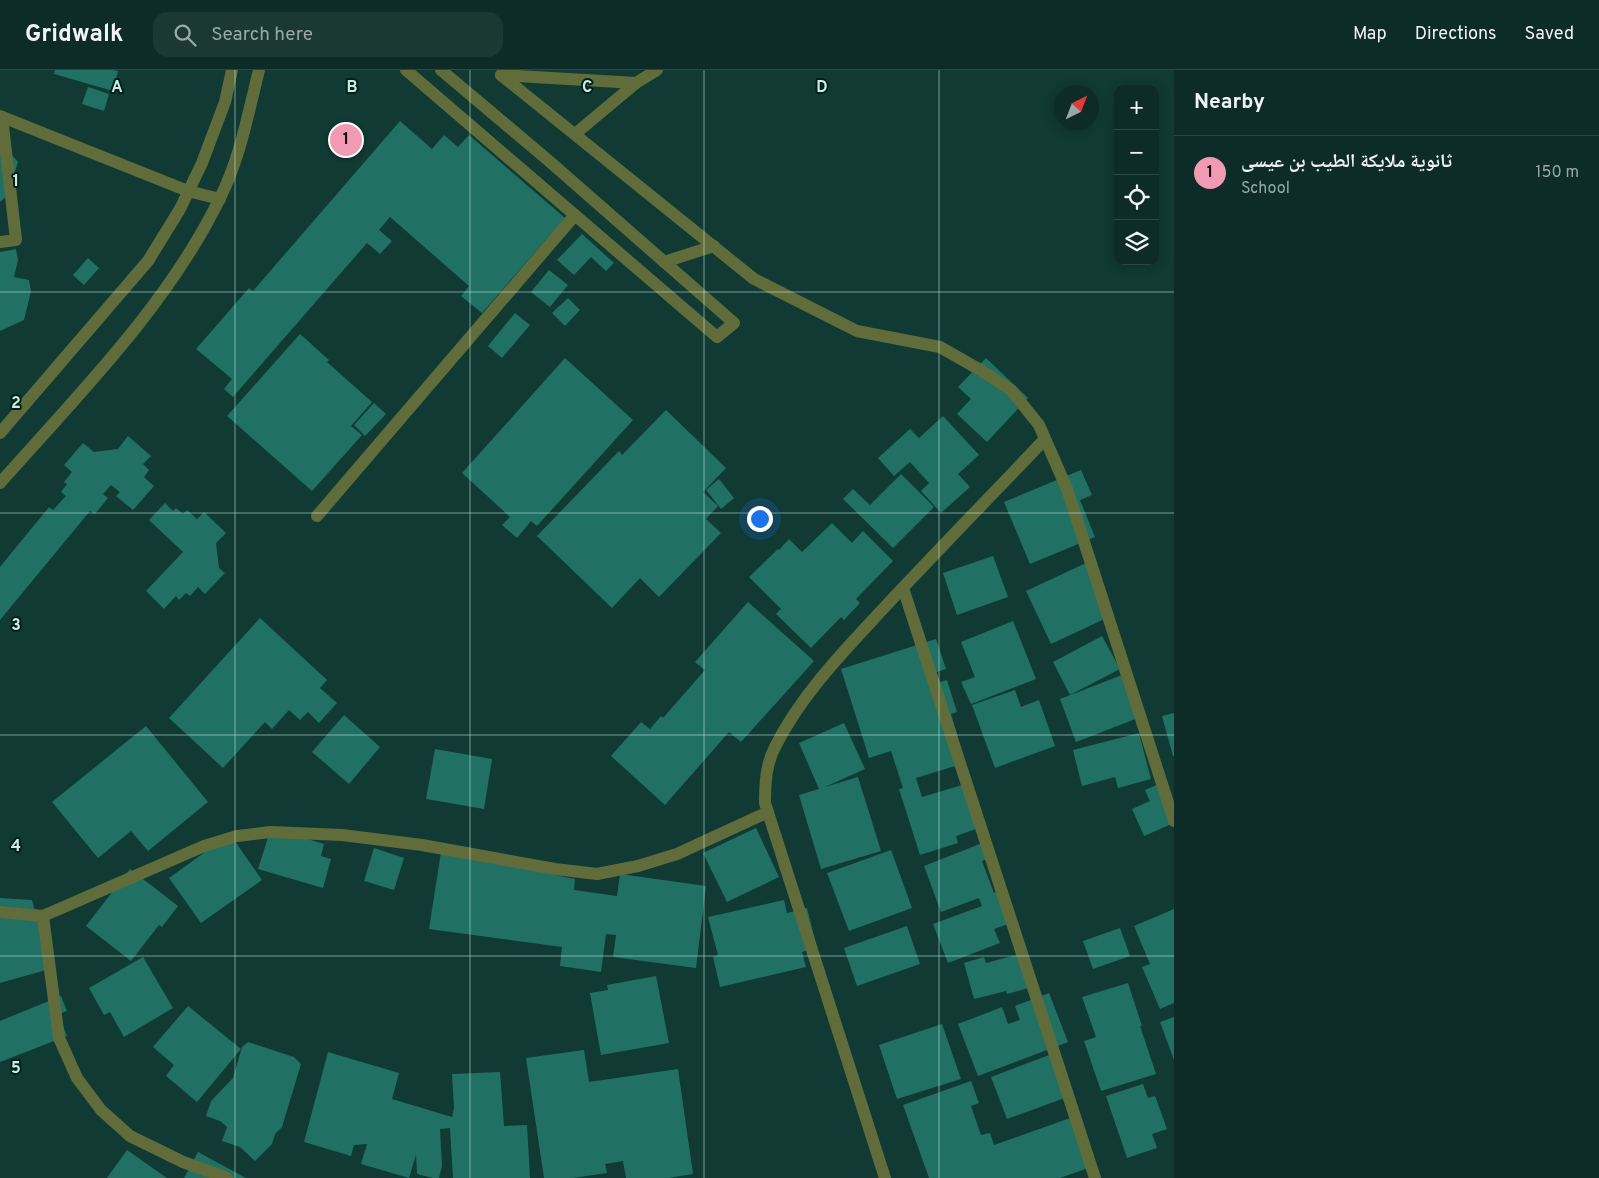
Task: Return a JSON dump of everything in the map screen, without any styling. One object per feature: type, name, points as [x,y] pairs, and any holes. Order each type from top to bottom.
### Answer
[{"type":"street","points":[[0,433],[148,261],[180,209],[202,163],[225,102],[232,70]]},
{"type":"street","points":[[0,483],[135,330],[180,268],[220,199],[242,143],[259,70]]},
{"type":"street","points":[[406,70],[717,337],[734,323],[549,161],[441,70]]},
{"type":"street","points":[[575,134],[636,83],[657,70]]},
{"type":"street","points":[[498,73],[636,83]]},
{"type":"street","points":[[498,73],[754,279],[857,331],[940,347],[982,370],[1011,390],[1039,424],[1067,488],[1174,820]]},
{"type":"street","points":[[0,242],[16,240],[1,117],[188,191],[220,199]]},
{"type":"street","points":[[317,516],[575,215]]},
{"type":"street","points":[[664,262],[714,246]]},
{"type":"street","points":[[885,1178],[765,803],[765,780],[774,749],[795,713],[829,668],[1045,440]]},
{"type":"street","points":[[903,588],[1096,1178]]},
{"type":"street","points":[[0,912],[43,916],[204,846],[237,836],[270,832],[342,835],[422,845],[555,869],[597,874],[638,866],[676,854],[768,812]]},
{"type":"street","points":[[43,916],[59,1038],[77,1078],[101,1110],[130,1136],[184,1162],[227,1178]]},
{"type":"building","points":[[55,70],[118,71],[113,91],[54,74]]},
{"type":"building","points":[[88,87],[109,94],[104,111],[82,104]]},
{"type":"building","points":[[400,121],[432,149],[444,135],[458,147],[469,135],[565,218],[482,313],[461,296],[469,286],[390,217],[379,230],[392,241],[380,254],[367,243],[233,397],[224,389],[232,379],[196,349],[249,288],[253,291]]},
{"type":"building","points":[[0,141],[18,162],[8,195],[0,202]]},
{"type":"building","points":[[582,234],[614,263],[606,271],[591,257],[574,275],[557,260]]},
{"type":"building","points":[[16,249],[18,260],[14,277],[29,280],[31,291],[24,320],[0,331],[0,252]]},
{"type":"building","points":[[88,258],[99,268],[84,285],[73,275]]},
{"type":"building","points":[[549,270],[568,285],[550,307],[531,292]]},
{"type":"building","points":[[568,298],[580,310],[565,326],[552,313]]},
{"type":"building","points":[[515,313],[530,325],[502,358],[488,346]]},
{"type":"building","points":[[300,334],[329,360],[327,362],[372,402],[351,426],[362,435],[312,491],[227,416]]},
{"type":"building","points":[[565,358],[633,420],[537,526],[531,521],[517,538],[502,525],[510,517],[462,473]]},
{"type":"building","points":[[986,358],[1028,398],[987,442],[957,414],[971,399],[958,387]]},
{"type":"building","points":[[374,403],[386,414],[365,436],[354,425]]},
{"type":"building","points":[[666,410],[726,468],[703,492],[718,506],[706,519],[721,533],[659,597],[640,578],[612,608],[537,536],[619,451],[622,455]]},
{"type":"building","points":[[943,416],[979,455],[958,474],[970,487],[941,513],[921,491],[929,483],[910,462],[894,476],[878,458],[910,429],[919,438]]},
{"type":"building","points":[[128,436],[151,456],[143,464],[149,470],[144,477],[154,486],[133,510],[116,496],[120,492],[111,485],[103,494],[108,498],[95,514],[90,511],[0,620],[0,567],[49,507],[53,510],[66,496],[61,492],[67,484],[64,482],[72,472],[64,465],[83,443],[94,452],[118,449]]},
{"type":"building","points":[[1081,470],[1092,495],[1080,500],[1095,537],[1030,564],[1004,502]]},
{"type":"building","points":[[901,474],[934,507],[893,548],[843,499],[853,489],[870,505]]},
{"type":"building","points":[[719,479],[734,498],[721,509],[706,490]]},
{"type":"building","points":[[165,503],[173,511],[176,508],[183,514],[187,510],[197,519],[204,512],[226,533],[216,543],[219,568],[225,573],[205,594],[198,587],[190,596],[186,593],[179,600],[176,596],[164,609],[146,591],[183,552],[149,520]]},
{"type":"building","points":[[832,523],[852,543],[863,531],[893,561],[856,599],[860,603],[844,620],[841,617],[811,648],[776,614],[781,609],[749,577],[789,539],[802,552]]},
{"type":"building","points":[[993,556],[1008,597],[957,615],[943,573]]},
{"type":"building","points":[[1086,563],[1111,616],[1051,644],[1026,591]]},
{"type":"building","points":[[748,602],[814,661],[741,742],[729,732],[665,805],[611,756],[641,722],[650,729],[661,716],[663,718],[705,670],[695,662]]},
{"type":"building","points":[[260,618],[327,680],[320,688],[337,703],[319,723],[308,712],[300,720],[289,710],[272,729],[265,722],[223,768],[169,718]]},
{"type":"building","points":[[1013,621],[1036,679],[971,704],[961,682],[975,677],[961,642]]},
{"type":"building","points":[[1102,636],[1120,669],[1070,695],[1053,662]]},
{"type":"building","points":[[936,639],[946,669],[931,674],[934,684],[947,680],[957,712],[951,714],[957,734],[946,737],[955,766],[916,778],[922,797],[962,785],[976,829],[956,836],[958,843],[920,855],[899,789],[903,788],[891,751],[869,758],[841,669]]},
{"type":"building","points":[[1122,675],[1138,718],[1076,742],[1060,699]]},
{"type":"building","points":[[1015,690],[1021,707],[1039,700],[1055,746],[995,768],[972,705]]},
{"type":"building","points":[[1174,713],[1174,756],[1173,756],[1162,716]]},
{"type":"building","points":[[344,715],[380,747],[349,784],[312,752]]},
{"type":"building","points":[[844,723],[865,769],[825,787],[858,777],[881,851],[821,869],[799,795],[819,789],[799,743]]},
{"type":"building","points":[[146,726],[208,802],[148,851],[131,831],[98,858],[52,802]]},
{"type":"building","points":[[1139,733],[1151,779],[1118,788],[1115,777],[1082,786],[1073,750]]},
{"type":"building","points":[[435,749],[492,759],[484,809],[426,799]]},
{"type":"building","points":[[1161,783],[1174,823],[1144,836],[1132,809],[1150,801],[1145,790]]},
{"type":"building","points":[[271,828],[324,844],[321,856],[331,859],[323,888],[258,869]]},
{"type":"building","points":[[756,828],[779,877],[727,902],[703,853]]},
{"type":"building","points":[[230,834],[262,880],[201,923],[169,878]]},
{"type":"building","points":[[990,840],[996,856],[982,861],[994,893],[998,891],[1011,923],[994,929],[1000,943],[948,963],[933,924],[982,906],[979,898],[941,912],[924,866]]},
{"type":"building","points":[[374,848],[404,858],[394,890],[364,881]]},
{"type":"building","points":[[891,850],[912,908],[849,931],[827,873]]},
{"type":"building","points":[[441,852],[575,879],[574,890],[617,896],[620,874],[706,886],[696,968],[613,957],[616,935],[606,934],[601,972],[560,966],[562,947],[429,929]]},
{"type":"building","points":[[130,869],[178,906],[162,927],[159,925],[131,961],[86,926]]},
{"type":"building","points":[[0,898],[32,900],[50,969],[0,983]]},
{"type":"building","points":[[784,900],[787,913],[807,908],[817,948],[802,952],[806,967],[720,987],[713,957],[718,955],[708,917]]},
{"type":"building","points":[[1174,909],[1174,1003],[1160,1009],[1142,967],[1150,964],[1134,926]]},
{"type":"building","points":[[907,926],[920,964],[857,986],[844,948]]},
{"type":"building","points":[[1120,928],[1130,956],[1093,969],[1083,941]]},
{"type":"building","points":[[1020,954],[1029,988],[1007,994],[1006,991],[974,999],[964,963],[984,957],[986,963]]},
{"type":"building","points":[[143,957],[173,1008],[124,1037],[110,1012],[104,1015],[89,988]]},
{"type":"building","points":[[656,976],[669,1043],[601,1055],[590,993],[608,990],[607,985]]},
{"type":"building","points":[[1128,983],[1156,1074],[1101,1091],[1084,1041],[1096,1037],[1082,997]]},
{"type":"building","points":[[1049,993],[1068,1042],[978,1076],[958,1024],[1002,1007],[1008,1024],[1020,1020],[1015,1006]]},
{"type":"building","points":[[61,996],[67,1011],[58,1014],[67,1036],[0,1062],[0,1021]]},
{"type":"building","points":[[188,1006],[241,1049],[197,1102],[166,1076],[174,1065],[153,1047]]},
{"type":"building","points":[[1174,1017],[1174,1060],[1160,1022]]},
{"type":"building","points":[[942,1024],[961,1079],[897,1099],[879,1045]]},
{"type":"building","points":[[248,1042],[294,1057],[301,1064],[282,1127],[275,1134],[272,1144],[255,1161],[240,1147],[222,1141],[227,1127],[220,1121],[206,1116],[211,1101],[233,1078],[242,1047]]},
{"type":"building","points":[[584,1050],[589,1082],[678,1069],[693,1174],[668,1178],[626,1178],[623,1161],[605,1164],[607,1173],[573,1178],[544,1178],[526,1058]]},
{"type":"building","points":[[328,1052],[399,1073],[392,1099],[452,1117],[454,1108],[452,1074],[500,1072],[504,1126],[527,1125],[530,1178],[453,1178],[450,1128],[440,1129],[442,1166],[439,1178],[417,1174],[416,1155],[409,1178],[361,1164],[367,1144],[354,1145],[351,1156],[304,1142]]},
{"type":"building","points":[[1057,1052],[1073,1095],[1007,1119],[991,1077]]},
{"type":"building","points":[[971,1081],[979,1103],[971,1106],[981,1135],[990,1133],[994,1145],[1073,1117],[1091,1167],[1060,1178],[929,1178],[903,1105]]},
{"type":"building","points":[[1143,1084],[1148,1098],[1155,1096],[1167,1129],[1152,1134],[1157,1148],[1127,1158],[1106,1096]]},
{"type":"building","points":[[127,1150],[167,1178],[107,1178]]},
{"type":"building","points":[[198,1152],[246,1178],[184,1178]]},
{"type":"place","name":"ثانوية ملايكة الطيب بن عيسى","points":[[346,140]]}]
